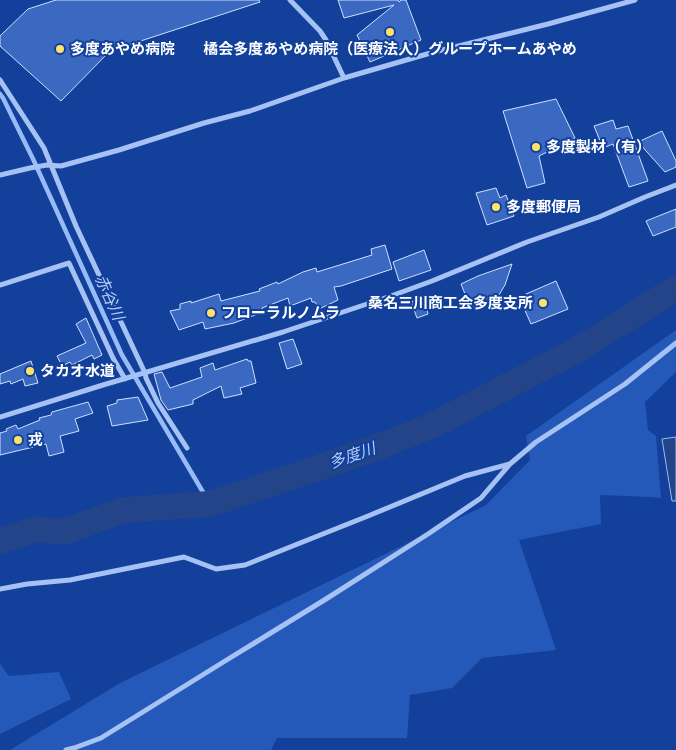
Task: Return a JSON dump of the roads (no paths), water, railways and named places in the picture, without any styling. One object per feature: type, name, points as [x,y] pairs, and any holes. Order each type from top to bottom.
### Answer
[{"type":"street","points":[[290,0],[323,35],[344,78]]},
{"type":"street","points":[[0,175],[49,165],[61,166],[250,111],[344,78],[434,52],[635,0]]},
{"type":"street","points":[[0,80],[44,148],[49,165],[76,226],[146,378],[158,403],[187,448]]},
{"type":"street","points":[[0,417],[283,332],[407,290],[676,186]]},
{"type":"street","points":[[0,285],[69,263],[125,379]]},
{"type":"street","points":[[66,750],[101,738],[326,600],[420,539],[481,498],[510,464],[536,442],[625,384],[676,342]]},
{"type":"street","points":[[0,589],[27,584],[70,580],[184,557],[216,569],[245,565],[464,476],[510,464]]},
{"type":"waterway","name":"赤谷川","points":[[0,94],[34,161],[122,355],[210,504]]},
{"type":"waterway","name":"多度川","points":[[0,541],[36,529],[67,531],[123,510],[210,504],[388,443],[433,425],[579,349],[676,288]]},
{"type":"place","name":"橘会多度あやめ病院（医療法人）グループホームあやめ","points":[[390,32]]},
{"type":"place","name":"多度あやめ病院","points":[[60,49]]},
{"type":"place","name":"多度製材（有）","points":[[536,147]]},
{"type":"place","name":"多度郵便局","points":[[496,207]]},
{"type":"place","name":"桑名三川商工会多度支所","points":[[543,303]]},
{"type":"place","name":"フローラルノムラ","points":[[211,313]]},
{"type":"place","name":"タカオ水道","points":[[30,371]]},
{"type":"place","name":"戎","points":[[18,440]]}]
